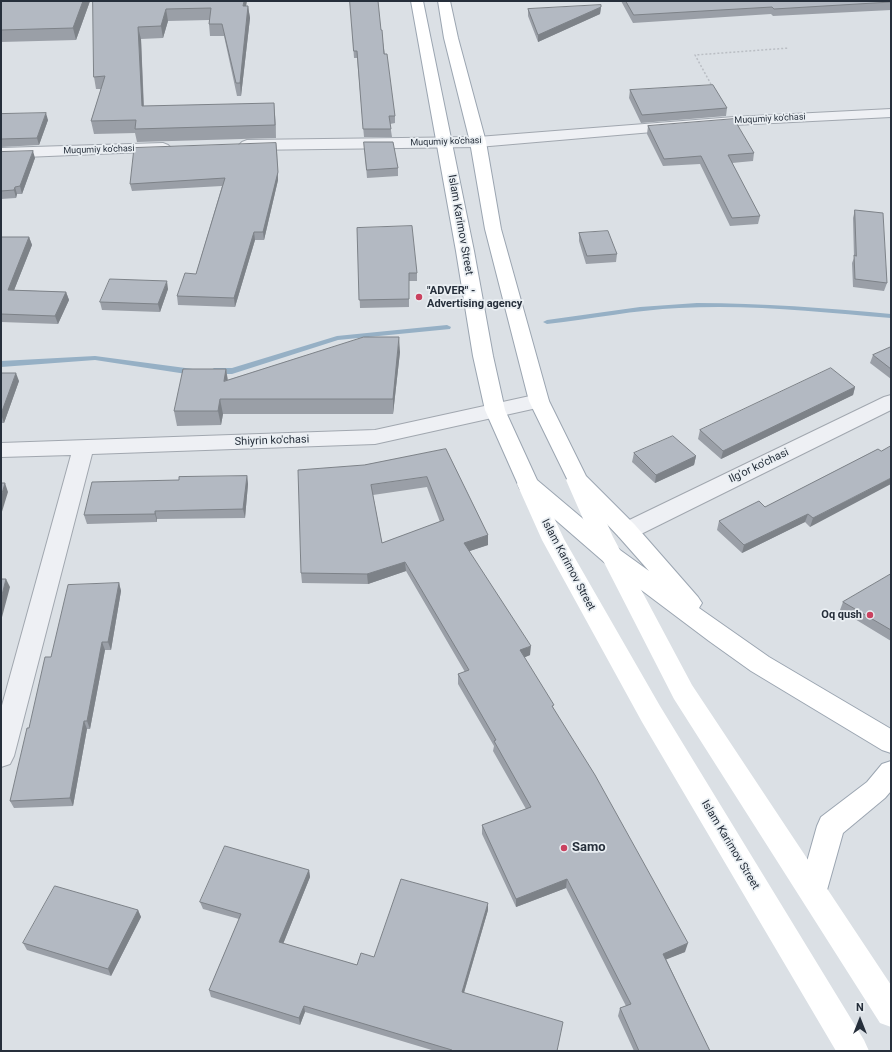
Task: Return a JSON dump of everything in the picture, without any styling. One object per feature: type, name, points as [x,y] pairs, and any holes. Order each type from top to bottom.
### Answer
[{"type":"main road","name":"Islam Karimov Street","points":[[417,1],[445,143],[483,356],[495,410],[553,540],[651,714],[853,1051]]},
{"type":"main road","points":[[444,1],[451,38],[478,142],[493,229],[539,401],[612,556],[683,692],[891,1012]]},
{"type":"main road","points":[[577,480],[627,531],[717,634]]},
{"type":"main road","points":[[528,484],[612,556],[717,634],[760,664],[891,742]]},
{"type":"main road","points":[[813,890],[831,826],[876,790],[891,772]]},
{"type":"street","name":"Muqumiy ko'chasi","points":[[235,146],[478,142],[734,121],[891,112]]},
{"type":"street","name":"Muqumiy ko'chasi","points":[[1,154],[180,147]]},
{"type":"street","name":"Shiyrin ko'chasi","points":[[1,450],[375,437],[539,401]]},
{"type":"street","name":"Ilg'or ko'chasi","points":[[627,531],[891,402]]},
{"type":"street","points":[[1,756],[83,448]]},
{"type":"path","points":[[734,121],[695,55],[789,48]]},
{"type":"building","points":[[1,1],[83,1],[73,28],[1,30]]},
{"type":"building","points":[[93,1],[244,1],[243,6],[248,6],[240,83],[236,83],[222,24],[209,24],[211,8],[166,9],[161,26],[138,27],[142,106],[274,103],[275,125],[135,129],[136,120],[91,121],[105,76],[94,77]]},
{"type":"building","points":[[350,1],[378,1],[384,54],[387,54],[395,116],[389,116],[391,129],[363,129],[357,51],[354,51]]},
{"type":"building","points":[[626,1],[891,1],[891,2],[634,15]]},
{"type":"building","points":[[601,5],[601,7],[538,35],[528,9]]},
{"type":"building","points":[[713,85],[727,108],[642,115],[630,90]]},
{"type":"building","points":[[46,113],[37,138],[1,139],[1,114]]},
{"type":"building","points":[[734,119],[754,153],[728,155],[760,216],[732,218],[701,156],[664,159],[648,126]]},
{"type":"building","points":[[364,142],[393,142],[398,168],[367,170]]},
{"type":"building","points":[[276,143],[278,172],[263,232],[254,232],[234,298],[177,296],[185,273],[196,274],[225,178],[130,184],[134,148]]},
{"type":"building","points":[[33,151],[20,186],[15,187],[14,190],[1,191],[1,152]]},
{"type":"building","points":[[855,210],[883,213],[887,283],[855,279]]},
{"type":"building","points":[[412,226],[417,273],[409,273],[409,299],[359,300],[357,228]]},
{"type":"building","points":[[608,231],[617,254],[587,256],[579,233]]},
{"type":"building","points":[[1,237],[29,237],[8,290],[66,292],[55,316],[1,314]]},
{"type":"building","points":[[110,279],[167,281],[158,304],[100,302]]},
{"type":"building","points":[[364,337],[399,337],[393,399],[220,399],[218,411],[174,411],[183,369],[226,369],[224,381]]},
{"type":"building","points":[[891,347],[891,369],[873,355]]},
{"type":"building","points":[[831,368],[855,387],[723,451],[700,430]]},
{"type":"building","points":[[1,373],[16,373],[1,414]]},
{"type":"building","points":[[673,436],[696,456],[656,475],[634,453]]},
{"type":"building","points":[[891,446],[891,478],[813,518],[808,514],[744,545],[719,521],[759,501],[765,507],[878,449],[881,451]]},
{"type":"building","points":[[446,449],[488,535],[464,543],[531,646],[520,650],[554,705],[552,706],[595,775],[688,943],[663,954],[710,1051],[639,1051],[620,1008],[631,1004],[567,879],[516,899],[482,825],[531,807],[494,741],[496,740],[458,674],[469,670],[405,562],[367,574],[301,573],[298,470],[364,465]],"holes":[[[427,477],[444,520],[382,543],[371,485]]]},
{"type":"building","points":[[247,476],[243,509],[155,511],[155,514],[84,515],[92,482],[179,480],[179,477]]},
{"type":"building","points":[[1,483],[5,483],[1,497]]},
{"type":"building","points":[[891,574],[891,630],[843,602]]},
{"type":"building","points":[[1,579],[6,579],[1,599]]},
{"type":"building","points":[[119,583],[108,642],[102,642],[87,721],[84,721],[70,798],[10,801],[27,728],[29,728],[45,657],[51,657],[68,585]]},
{"type":"building","points":[[225,846],[309,870],[279,942],[357,965],[361,953],[374,957],[401,879],[488,903],[462,992],[563,1022],[557,1051],[452,1051],[304,1006],[299,1018],[209,990],[241,914],[200,902]]},
{"type":"building","points":[[55,886],[138,910],[108,969],[23,943]]},
{"type":"waterway","points":[[547,322],[640,309],[697,305],[770,306],[891,316]]},
{"type":"waterway","points":[[214,371],[232,371],[337,338],[447,327]]},
{"type":"waterway","points":[[1,364],[95,358],[193,372]]},
{"type":"place","name":"\"ADVER\" - Advertising agency","points":[[419,297]]},
{"type":"place","name":"Oq qush","points":[[870,615]]},
{"type":"place","name":"Samo","points":[[564,848]]}]
